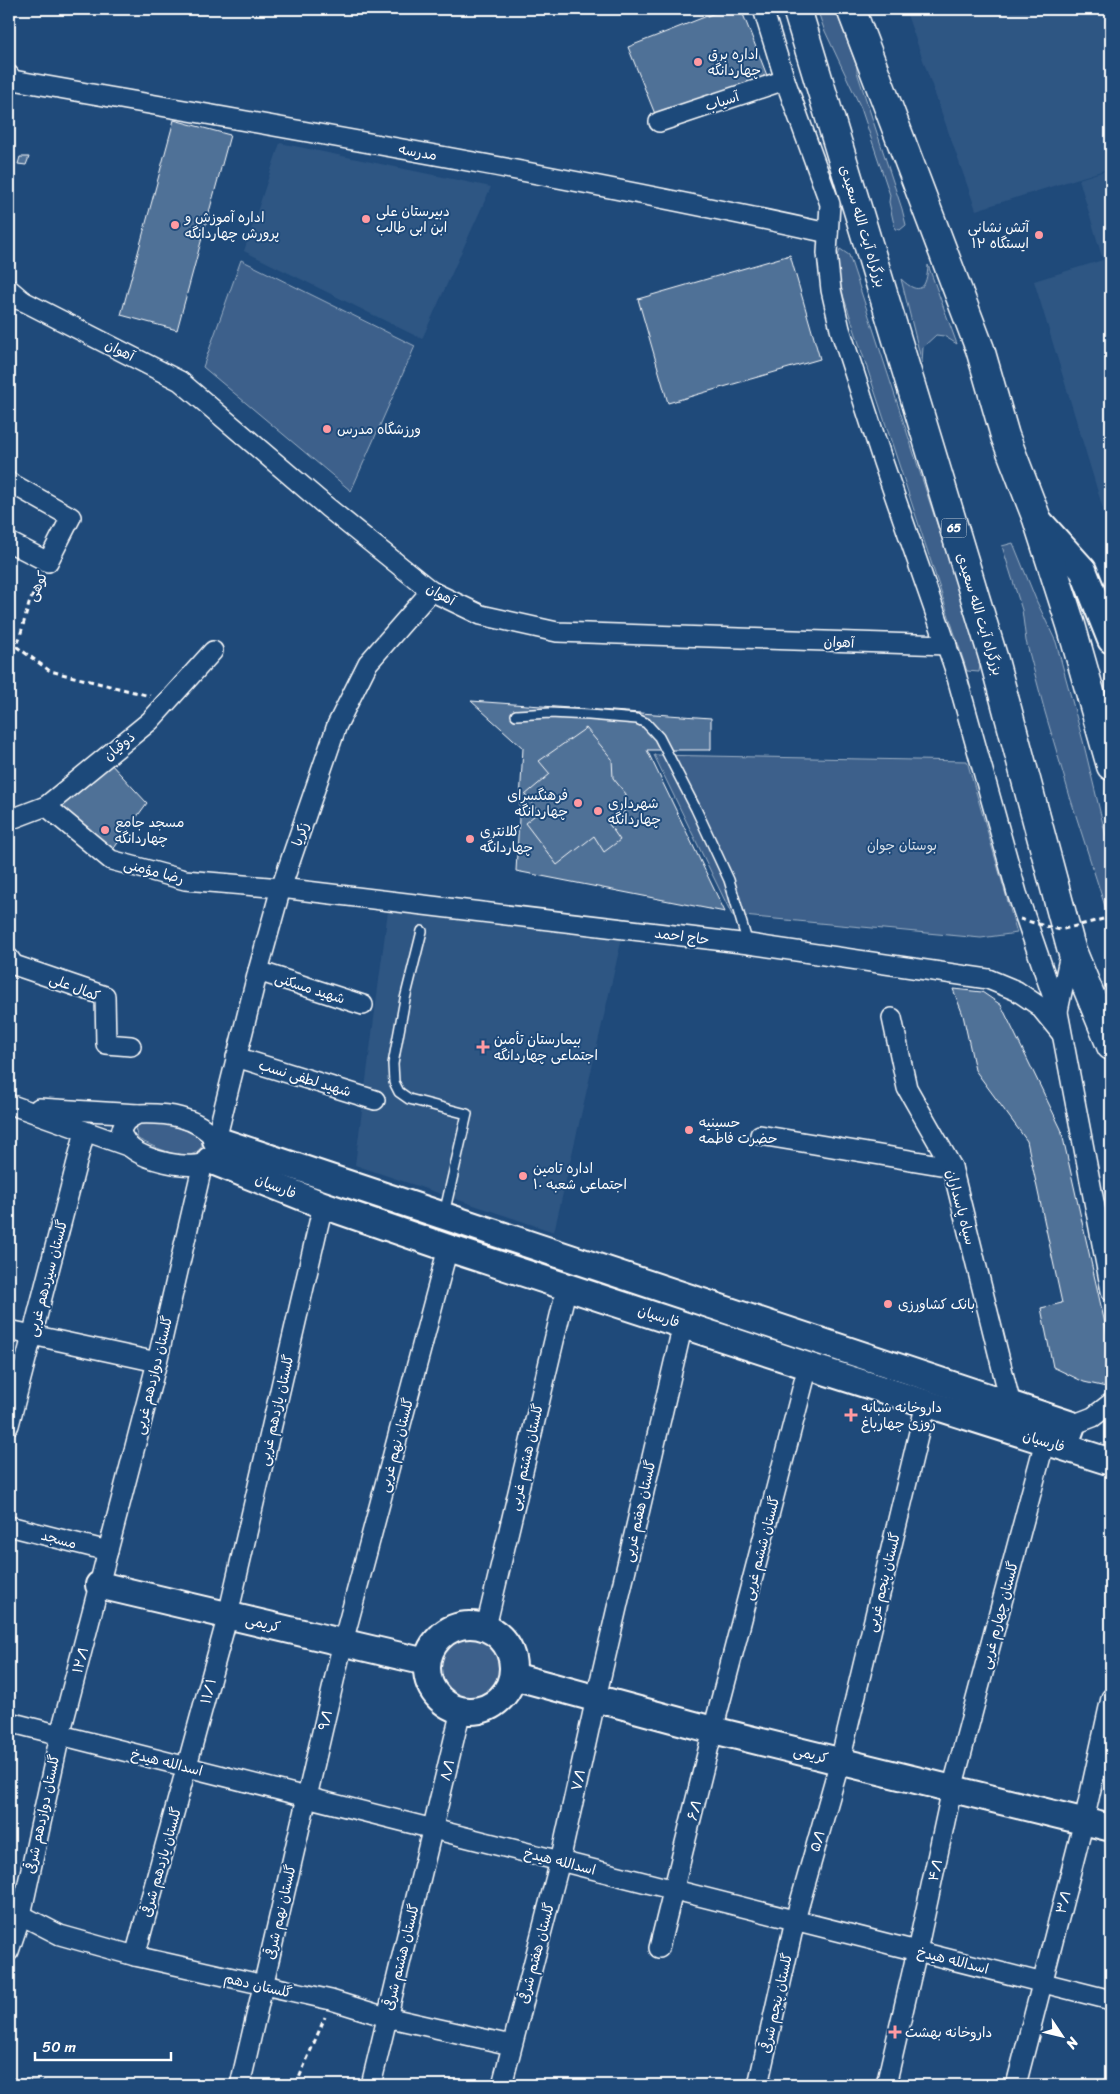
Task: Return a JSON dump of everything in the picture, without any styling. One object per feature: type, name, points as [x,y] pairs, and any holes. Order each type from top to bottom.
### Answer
[{"type":"highway","name":"بزرگراه آیت الله سعیدی","points":[[798,9],[842,201],[994,660],[1072,948],[1111,1046]]},
{"type":"highway","points":[[851,9],[976,340],[1005,436],[1036,519],[1071,625],[1111,766]]},
{"type":"street","points":[[763,9],[785,80],[842,201],[828,233],[827,253],[831,290],[840,329],[947,645],[1017,893],[1058,1012],[1111,1291]]},
{"type":"street","name":"آسیاب","points":[[659,122],[785,80]]},
{"type":"street","name":"مدرسه","points":[[10,83],[499,166],[706,206],[828,233]]},
{"type":"street","name":"آهوان","points":[[9,289],[16,299],[180,381],[327,507],[431,591],[481,615],[557,632],[947,645]]},
{"type":"street","name":"کوهی","points":[[9,482],[71,517],[48,562]]},
{"type":"street","points":[[1036,519],[1083,570],[1111,640]]},
{"type":"street","points":[[9,542],[48,562]]},
{"type":"street","name":"زکریا","points":[[207,1147],[224,1104],[281,888],[337,725],[368,662],[431,591]]},
{"type":"street","name":"ذوقیان","points":[[9,820],[46,806],[150,721],[213,651]]},
{"type":"street","name":"رضا مؤمنی","points":[[46,806],[111,860],[185,880],[281,888]]},
{"type":"street","name":"حاج احمد","points":[[281,888],[749,944],[988,979],[1017,991],[1038,1006],[1063,1035]]},
{"type":"street","points":[[1058,1012],[1072,948]]},
{"type":"street","name":"کمال علی","points":[[9,958],[14,965],[105,996],[106,1044],[131,1046]]},
{"type":"street","name":"شهید مسکنی","points":[[258,971],[362,1005]]},
{"type":"street","name":"سپاه پاسداران","points":[[892,1018],[907,1088],[952,1167],[1011,1405]]},
{"type":"street","name":"شهید لطفی نسب","points":[[236,1057],[374,1100]]},
{"type":"street","points":[[12,1105],[138,1114],[165,1114],[183,1118],[207,1147],[185,1165],[168,1163],[149,1157],[130,1147],[12,1105]]},
{"type":"street","points":[[130,1147],[121,1134],[122,1126],[127,1120],[138,1114]]},
{"type":"street","name":"گلستان سیزدهم غربی","points":[[9,1425],[85,1131]]},
{"type":"street","points":[[760,1135],[952,1167]]},
{"type":"street","name":"فارسیان","points":[[207,1147],[444,1216],[1011,1405],[1061,1438],[1111,1462]]},
{"type":"street","name":"فارسیان","points":[[207,1147],[323,1205],[448,1248],[926,1403],[1061,1438]]},
{"type":"street","name":"گلستان دوازدهم غربی","points":[[99,1585],[157,1362],[207,1147]]},
{"type":"street","name":"گلستان یازدهم غربی","points":[[228,1615],[323,1205]]},
{"type":"street","name":"گلستان نهم غربی","points":[[343,1642],[448,1248]]},
{"type":"street","name":"گلستان هشتم غربی","points":[[486,1627],[567,1286]]},
{"type":"street","name":"گلستان هفتم غربی","points":[[596,1698],[683,1324]]},
{"type":"street","points":[[9,1330],[157,1362]]},
{"type":"street","name":"گلستان ششم غربی","points":[[713,1730],[808,1366]]},
{"type":"street","name":"گلستان پنجم غربی","points":[[840,1761],[926,1403]]},
{"type":"street","points":[[1061,1438],[1111,1403]]},
{"type":"street","name":"گلستان چهارم غربی","points":[[952,1789],[1061,1438]]},
{"type":"street","name":"مسجد","points":[[9,1526],[108,1552]]},
{"type":"street","name":"کریمی","points":[[99,1585],[426,1662]]},
{"type":"street","name":"۱۲/۱","points":[[60,1735],[99,1585]]},
{"type":"street","name":"۱۱/ ۱","points":[[188,1768],[228,1615]]},
{"type":"street","points":[[473,1624],[486,1627],[498,1635],[508,1647],[513,1661],[513,1676],[507,1690],[498,1701],[485,1709],[471,1712],[461,1710],[443,1702],[433,1692],[427,1678],[426,1662],[430,1650],[437,1639],[448,1630],[460,1625],[473,1624]]},
{"type":"street","name":"۹/۱","points":[[307,1798],[343,1642]]},
{"type":"street","name":"کریمی","points":[[513,1676],[713,1730],[1111,1828]]},
{"type":"street","name":"۷/۱","points":[[560,1861],[596,1698]]},
{"type":"street","name":"۳/۱","points":[[1016,2085],[1084,1821],[1111,1698]]},
{"type":"street","name":"۸/۱","points":[[433,1829],[461,1710]]},
{"type":"street","name":"اسدالله هیدخ","points":[[9,1722],[1111,2000]]},
{"type":"street","name":"۶/۱","points":[[659,1948],[713,1730]]},
{"type":"street","name":"گلستان دوازدهم شرقی","points":[[9,1952],[15,1913],[60,1735]]},
{"type":"street","name":"۵/۱","points":[[795,1920],[840,1761]]},
{"type":"street","name":"گلستان یازدهم شرقی","points":[[135,1956],[188,1768]]},
{"type":"street","name":"۴/۱","points":[[886,2085],[952,1789]]},
{"type":"street","name":"گلستان نهم شرقی","points":[[240,2085],[307,1798]]},
{"type":"street","name":"گلستان هشتم شرقی","points":[[370,2085],[433,1829]]},
{"type":"street","name":"گلستان هفتم شرقی","points":[[502,2085],[560,1861]]},
{"type":"street","name":"گلستان دهم","points":[[15,1913],[60,1936],[135,1956],[264,1987],[331,2000],[386,2017],[511,2045]]},
{"type":"street","name":"گلستان پنجم شرقی","points":[[758,2085],[795,1920]]},
{"type":"lane","points":[[516,715],[550,713],[589,715],[636,719],[646,723],[659,737],[696,809],[729,880],[749,944]]},
{"type":"lane","points":[[422,931],[405,999],[393,1064],[394,1082],[399,1092],[408,1099],[467,1114],[444,1216]]},
{"type":"path","name":"کوهی","points":[[48,562],[29,604],[17,647],[50,671],[151,696]]},
{"type":"path","points":[[1020,919],[1060,930],[1111,917]]},
{"type":"path","points":[[296,2085],[331,2000]]},
{"type":"shaded area","points":[[905,9],[1111,9],[1111,168],[976,210]]},
{"type":"shaded area","name":"دبیرستان علی ابن ابی طالب","points":[[280,143],[491,187],[422,339],[244,251]]},
{"type":"shaded area","points":[[1111,169],[1111,535],[1034,281],[1103,260],[1079,179]]},
{"type":"shaded area","name":"بیمارستان تأمین اجتماعی چهاردانگه","points":[[389,903],[624,929],[554,1232],[355,1165]]},
{"type":"green space","points":[[817,9],[835,9],[857,67],[857,72],[902,209],[906,225],[900,230],[895,229],[889,202],[890,195],[861,108],[824,29]]},
{"type":"green space","points":[[840,249],[849,255],[981,659],[979,672],[967,671],[844,298],[839,280],[838,255]]},
{"type":"green space","name":"ورزشگاه مدرس","points":[[241,260],[415,346],[351,491],[203,367]]},
{"type":"green space","points":[[928,265],[957,344],[944,336],[936,335],[923,347],[922,363],[901,279],[913,288],[918,289],[924,284]]},
{"type":"green space","points":[[1013,543],[1056,642],[1083,741],[1111,857],[1111,925],[1070,797],[1026,641],[1022,610],[1002,546]]},
{"type":"green space","name":"بوستان جوان","points":[[654,755],[967,761],[1017,933],[981,938],[732,915]]},
{"type":"green space","points":[[141,1122],[165,1124],[188,1131],[202,1139],[202,1146],[195,1153],[187,1155],[157,1148],[138,1139],[135,1128]]},
{"type":"green space","points":[[471,1636],[484,1639],[494,1646],[501,1656],[504,1669],[501,1682],[494,1692],[484,1699],[471,1702],[458,1699],[448,1692],[441,1682],[438,1669],[441,1656],[448,1646],[458,1639]]},
{"type":"green space","points":[[9,2078],[68,2085],[9,2085]]},
{"type":"building","name":"اداره برق چهاردانگه","points":[[725,9],[741,9],[768,78],[655,114],[628,47]]},
{"type":"building","name":"اداره آموزش و پرورش چهاردانگه","points":[[174,120],[230,135],[177,330],[121,315]]},
{"type":"building","points":[[20,157],[29,157],[26,165],[18,164]]},
{"type":"building","points":[[790,255],[820,359],[668,403],[638,299]]},
{"type":"building","name":"شهرداری چهاردانگه","points":[[471,701],[711,718],[711,750],[647,750],[725,912],[516,871],[523,748]]},
{"type":"building","name":"فرهنگسرای چهاردانگه","points":[[586,728],[612,759],[613,778],[626,794],[624,813],[609,824],[620,840],[604,852],[594,836],[557,865],[525,823],[539,812],[525,795],[550,774],[539,761]]},
{"type":"building","name":"مسجد جامع چهاردانگه","points":[[109,762],[147,803],[109,855],[55,806]]},
{"type":"building","points":[[953,989],[982,992],[1001,1005],[1061,1129],[1111,1350],[1111,1377],[1106,1387],[1084,1382],[1053,1367],[1041,1308],[1062,1303],[1027,1141],[975,1070],[963,1015]]},
{"type":"place","name":"اداره برق چهاردانگه","points":[[698,62]]},
{"type":"place","name":"دبیرستان علی ابن ابی طالب","points":[[366,219]]},
{"type":"place","name":"اداره آموزش و پرورش چهاردانگه","points":[[175,225]]},
{"type":"place","name":"آتش نشانی ایستگاه ۱۲","points":[[1039,235]]},
{"type":"place","name":"ورزشگاه مدرس","points":[[327,429]]},
{"type":"place","name":"فرهنگسرای چهاردانگه","points":[[578,803]]},
{"type":"place","name":"شهرداری چهاردانگه","points":[[598,811]]},
{"type":"place","name":"مسجد جامع چهاردانگه","points":[[105,830]]},
{"type":"place","name":"کلانتری چهاردانگه","points":[[470,839]]},
{"type":"place","name":"بیمارستان تأمین اجتماعی چهاردانگه","points":[[483,1047]]},
{"type":"place","name":"حسینیه حضرت فاطمه","points":[[689,1130]]},
{"type":"place","name":"اداره تامین اجتماعی شعبه ۱۰","points":[[523,1176]]},
{"type":"place","name":"بانک کشاورزی","points":[[888,1304]]},
{"type":"place","name":"داروخانه شبانه روزی چهارباغ","points":[[851,1415]]},
{"type":"place","name":"داروخانه بهشت","points":[[895,2032]]}]
